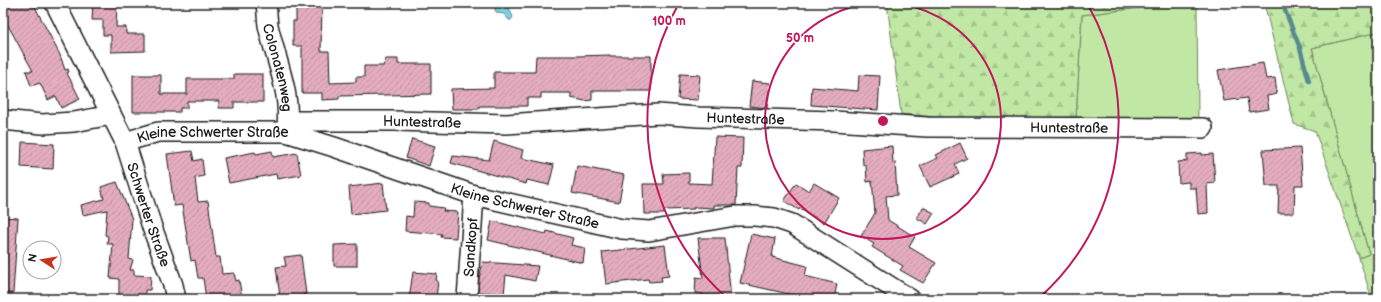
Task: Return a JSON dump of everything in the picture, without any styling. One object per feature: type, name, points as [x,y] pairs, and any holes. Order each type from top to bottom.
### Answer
[{"type":"street","name":"Schwerter Straße","points":[[55,3],[125,142],[152,227],[173,285],[176,299]]},
{"type":"street","name":"Colonatenweg","points":[[266,3],[268,24],[287,101],[287,127]]},
{"type":"street","name":"Huntestraße","points":[[287,127],[395,121],[506,124],[658,114],[698,117],[834,121],[927,127],[1203,128]]},
{"type":"street","points":[[3,120],[42,124],[74,122],[111,115]]},
{"type":"street","name":"Kleine Schwerter Straße","points":[[125,142],[158,132],[287,127],[334,147],[474,195],[622,229],[649,231],[735,216],[774,218],[792,224],[910,299]]},
{"type":"street","name":"Sandkopf","points":[[467,299],[474,195]]},
{"type":"green space","points":[[887,3],[1178,3],[1082,15],[1076,117],[960,119],[901,114]]},
{"type":"green space","points":[[1178,3],[1197,3],[1198,120],[1076,117],[1082,15]]},
{"type":"green space","points":[[1264,3],[1378,3],[1378,32],[1312,48],[1369,254],[1359,258],[1315,131],[1294,124]]},
{"type":"green space","points":[[1378,32],[1378,299],[1372,299],[1359,258],[1369,254],[1312,48]]},
{"type":"water","points":[[496,3],[507,3],[513,17],[511,20],[509,20],[504,14],[497,13],[495,10]]},
{"type":"building","points":[[3,3],[33,3],[60,55],[65,70],[68,69],[69,72],[67,73],[80,99],[61,108],[56,96],[48,100],[40,83],[31,86],[26,71],[33,71],[5,20],[3,14]]},
{"type":"building","points":[[93,3],[117,3],[116,27],[126,27],[126,34],[145,34],[145,51],[111,52],[111,35],[103,35],[103,20],[92,20]]},
{"type":"building","points":[[296,3],[322,3],[321,51],[329,51],[330,83],[356,82],[356,77],[364,77],[364,66],[383,66],[386,59],[398,59],[398,64],[431,64],[431,94],[339,96],[339,99],[322,100],[322,93],[302,93],[302,46],[293,46],[293,21],[296,21]]},
{"type":"building","points":[[536,56],[651,56],[651,91],[592,91],[592,100],[585,101],[571,98],[571,93],[541,93],[541,98],[527,98],[527,106],[479,106],[479,109],[452,109],[451,89],[494,88],[494,72],[535,72]]},
{"type":"building","points":[[1263,63],[1266,79],[1275,78],[1277,94],[1267,96],[1269,109],[1249,112],[1247,98],[1224,101],[1218,70]]},
{"type":"building","points":[[234,74],[263,74],[263,102],[234,102],[234,108],[219,108],[219,101],[187,101],[187,108],[180,108],[180,112],[133,112],[133,75],[161,75],[161,94],[187,94],[187,79],[234,79]]},
{"type":"building","points":[[680,74],[700,75],[698,100],[678,99]]},
{"type":"building","points":[[859,75],[880,76],[878,110],[811,105],[812,87],[858,91]]},
{"type":"building","points":[[752,81],[770,83],[767,108],[749,106]]},
{"type":"building","points":[[715,137],[743,138],[742,168],[738,168],[736,205],[714,205],[714,208],[694,207],[694,209],[664,210],[664,214],[644,214],[643,184],[664,184],[663,174],[689,173],[689,183],[712,184]]},
{"type":"building","points":[[412,139],[435,146],[429,166],[406,158]]},
{"type":"building","points":[[494,141],[523,150],[521,158],[554,165],[549,185],[527,180],[526,184],[451,163],[453,156],[489,160]]},
{"type":"building","points":[[22,142],[54,144],[53,169],[21,167]]},
{"type":"building","points":[[960,143],[967,158],[955,164],[959,174],[930,187],[920,166],[938,158],[936,155]]},
{"type":"building","points":[[892,146],[893,163],[895,162],[897,195],[886,196],[888,220],[915,237],[909,247],[936,263],[923,283],[900,270],[903,266],[872,247],[874,244],[861,236],[875,213],[872,181],[867,182],[866,165],[863,165],[862,149]]},
{"type":"building","points":[[1300,148],[1303,185],[1295,185],[1294,213],[1278,213],[1279,186],[1266,186],[1263,150]]},
{"type":"building","points":[[192,151],[194,161],[202,159],[204,176],[195,178],[198,202],[208,201],[216,257],[220,257],[222,274],[234,273],[236,281],[239,280],[242,299],[206,299],[203,278],[198,278],[195,260],[191,261],[182,205],[174,206],[167,154]]},
{"type":"building","points":[[272,151],[273,157],[297,153],[301,175],[277,179],[276,174],[229,183],[224,158],[255,152],[256,154]]},
{"type":"building","points":[[1202,153],[1202,155],[1213,154],[1215,183],[1207,184],[1208,213],[1198,214],[1196,188],[1189,188],[1189,182],[1179,183],[1178,162],[1187,161],[1187,154]]},
{"type":"building","points":[[577,166],[624,175],[619,202],[572,193]]},
{"type":"building","points":[[117,182],[132,219],[129,259],[133,260],[130,270],[134,270],[134,275],[151,276],[150,290],[145,290],[145,299],[119,299],[119,279],[110,278],[113,244],[107,244],[108,236],[105,235],[107,210],[83,215],[81,205],[104,199],[101,187]]},
{"type":"building","points":[[383,183],[386,210],[351,214],[349,187]]},
{"type":"building","points":[[796,183],[809,191],[814,183],[839,198],[824,223],[800,208],[799,210],[784,201]]},
{"type":"building","points":[[414,202],[429,203],[429,206],[444,208],[443,211],[458,212],[456,238],[441,237],[442,234],[405,231],[406,216],[413,217]]},
{"type":"building","points":[[923,207],[934,213],[927,224],[917,218]]},
{"type":"building","points":[[3,217],[18,218],[13,293],[3,293]]},
{"type":"building","points":[[492,221],[546,234],[547,231],[573,238],[571,245],[585,248],[583,263],[488,240]]},
{"type":"building","points":[[751,234],[775,239],[772,257],[807,266],[805,276],[837,284],[834,299],[801,299],[802,297],[740,283]]},
{"type":"building","points":[[698,238],[725,238],[731,299],[706,299],[703,294],[695,293],[696,277],[703,278]]},
{"type":"building","points":[[357,244],[357,266],[334,266],[334,245]]},
{"type":"building","points":[[665,245],[669,276],[661,277],[662,281],[649,282],[648,279],[606,284],[602,252]]},
{"type":"building","points":[[301,255],[306,294],[303,294],[303,299],[290,299],[290,296],[280,297],[276,267],[286,266],[284,257]]},
{"type":"building","points":[[483,262],[538,266],[535,281],[506,275],[504,294],[478,292],[479,278]]},
{"type":"building","points":[[413,272],[437,274],[436,281],[438,281],[436,299],[409,299]]},
{"type":"waterway","points":[[1282,3],[1300,48],[1309,81]]}]
